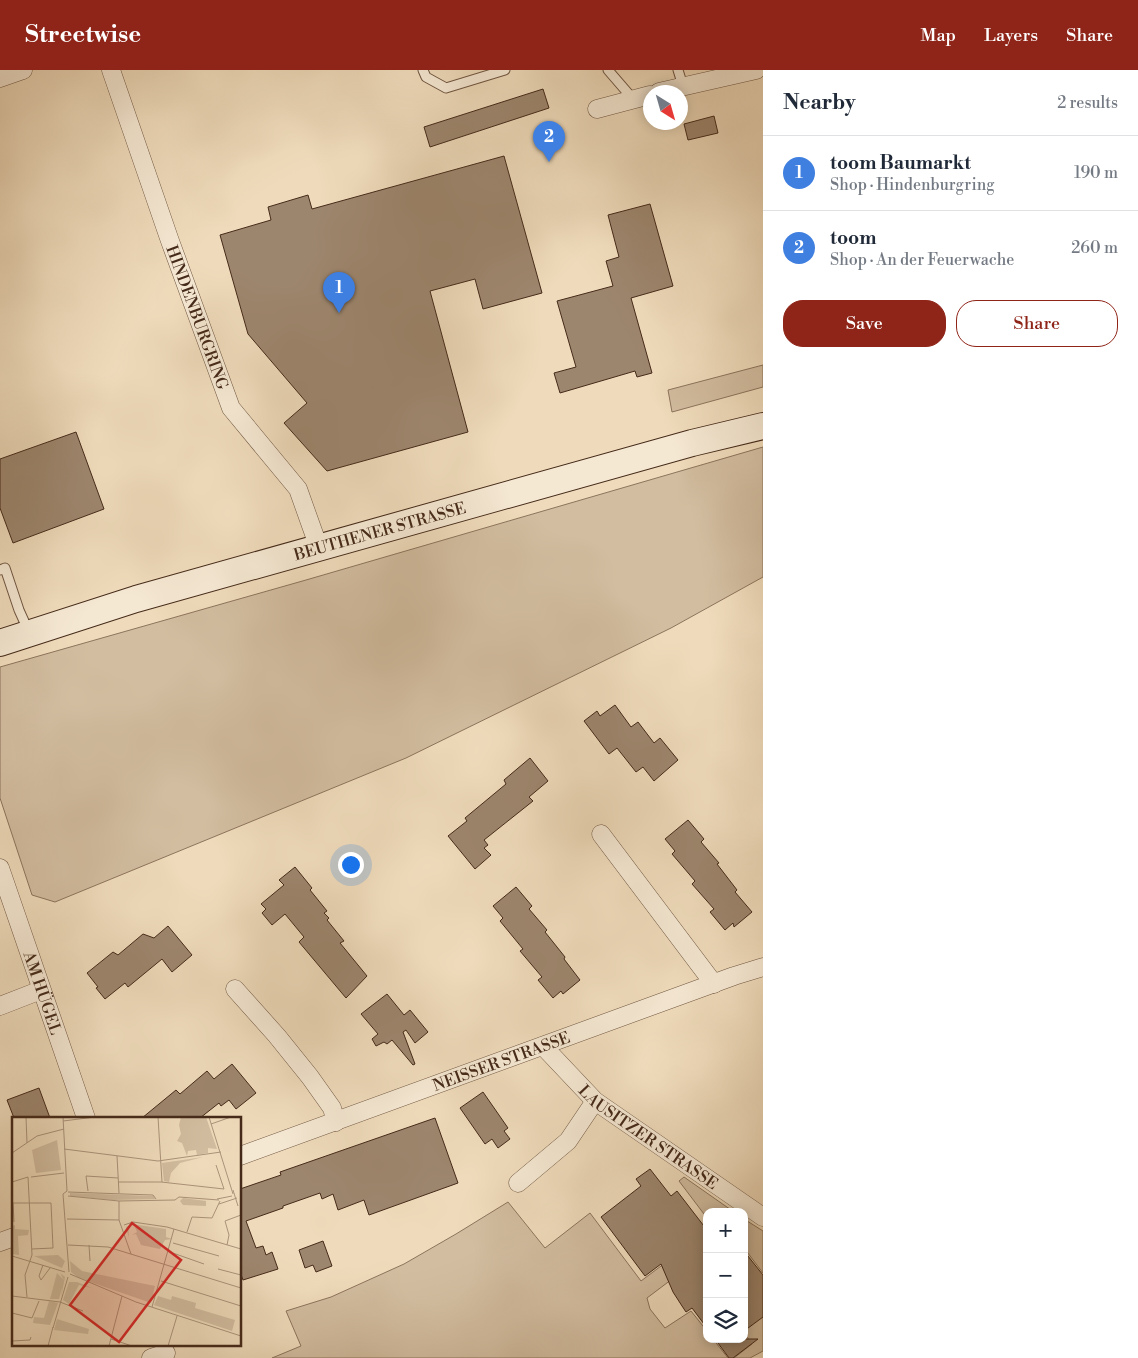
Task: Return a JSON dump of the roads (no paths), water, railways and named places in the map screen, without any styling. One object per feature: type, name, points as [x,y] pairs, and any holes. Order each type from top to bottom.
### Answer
[{"type":"main road","name":"BEUTHENER STRASSE","points":[[0,643],[136,599],[692,443],[763,426]]},
{"type":"street","points":[[0,78],[23,70]]},
{"type":"street","name":"HINDENBURGRING","points":[[110,70],[231,408],[298,489],[319,548]]},
{"type":"street","points":[[670,85],[681,78],[756,70]]},
{"type":"street","points":[[596,109],[643,97]]},
{"type":"street","points":[[601,834],[714,984]]},
{"type":"street","name":"AM HÜGEL","points":[[0,868],[86,1117]]},
{"type":"street","name":"NEISSER STRASSE","points":[[241,1156],[763,967]]},
{"type":"street","points":[[235,989],[310,1077],[332,1108],[336,1122]]},
{"type":"street","points":[[0,1006],[41,990]]},
{"type":"street","name":"LAUSITZER STRASSE","points":[[543,1046],[596,1101],[763,1217]]},
{"type":"street","points":[[518,1183],[568,1141],[596,1101]]},
{"type":"street","points":[[0,1242],[12,1238]]},
{"type":"lane","points":[[423,70],[426,77],[446,88],[506,70]]},
{"type":"lane","points":[[608,70],[633,99]]},
{"type":"lane","points":[[0,570],[5,568],[29,633]]},
{"type":"place","name":"toom","points":[[549,162]]},
{"type":"place","name":"toom Baumarkt","points":[[339,313]]}]
